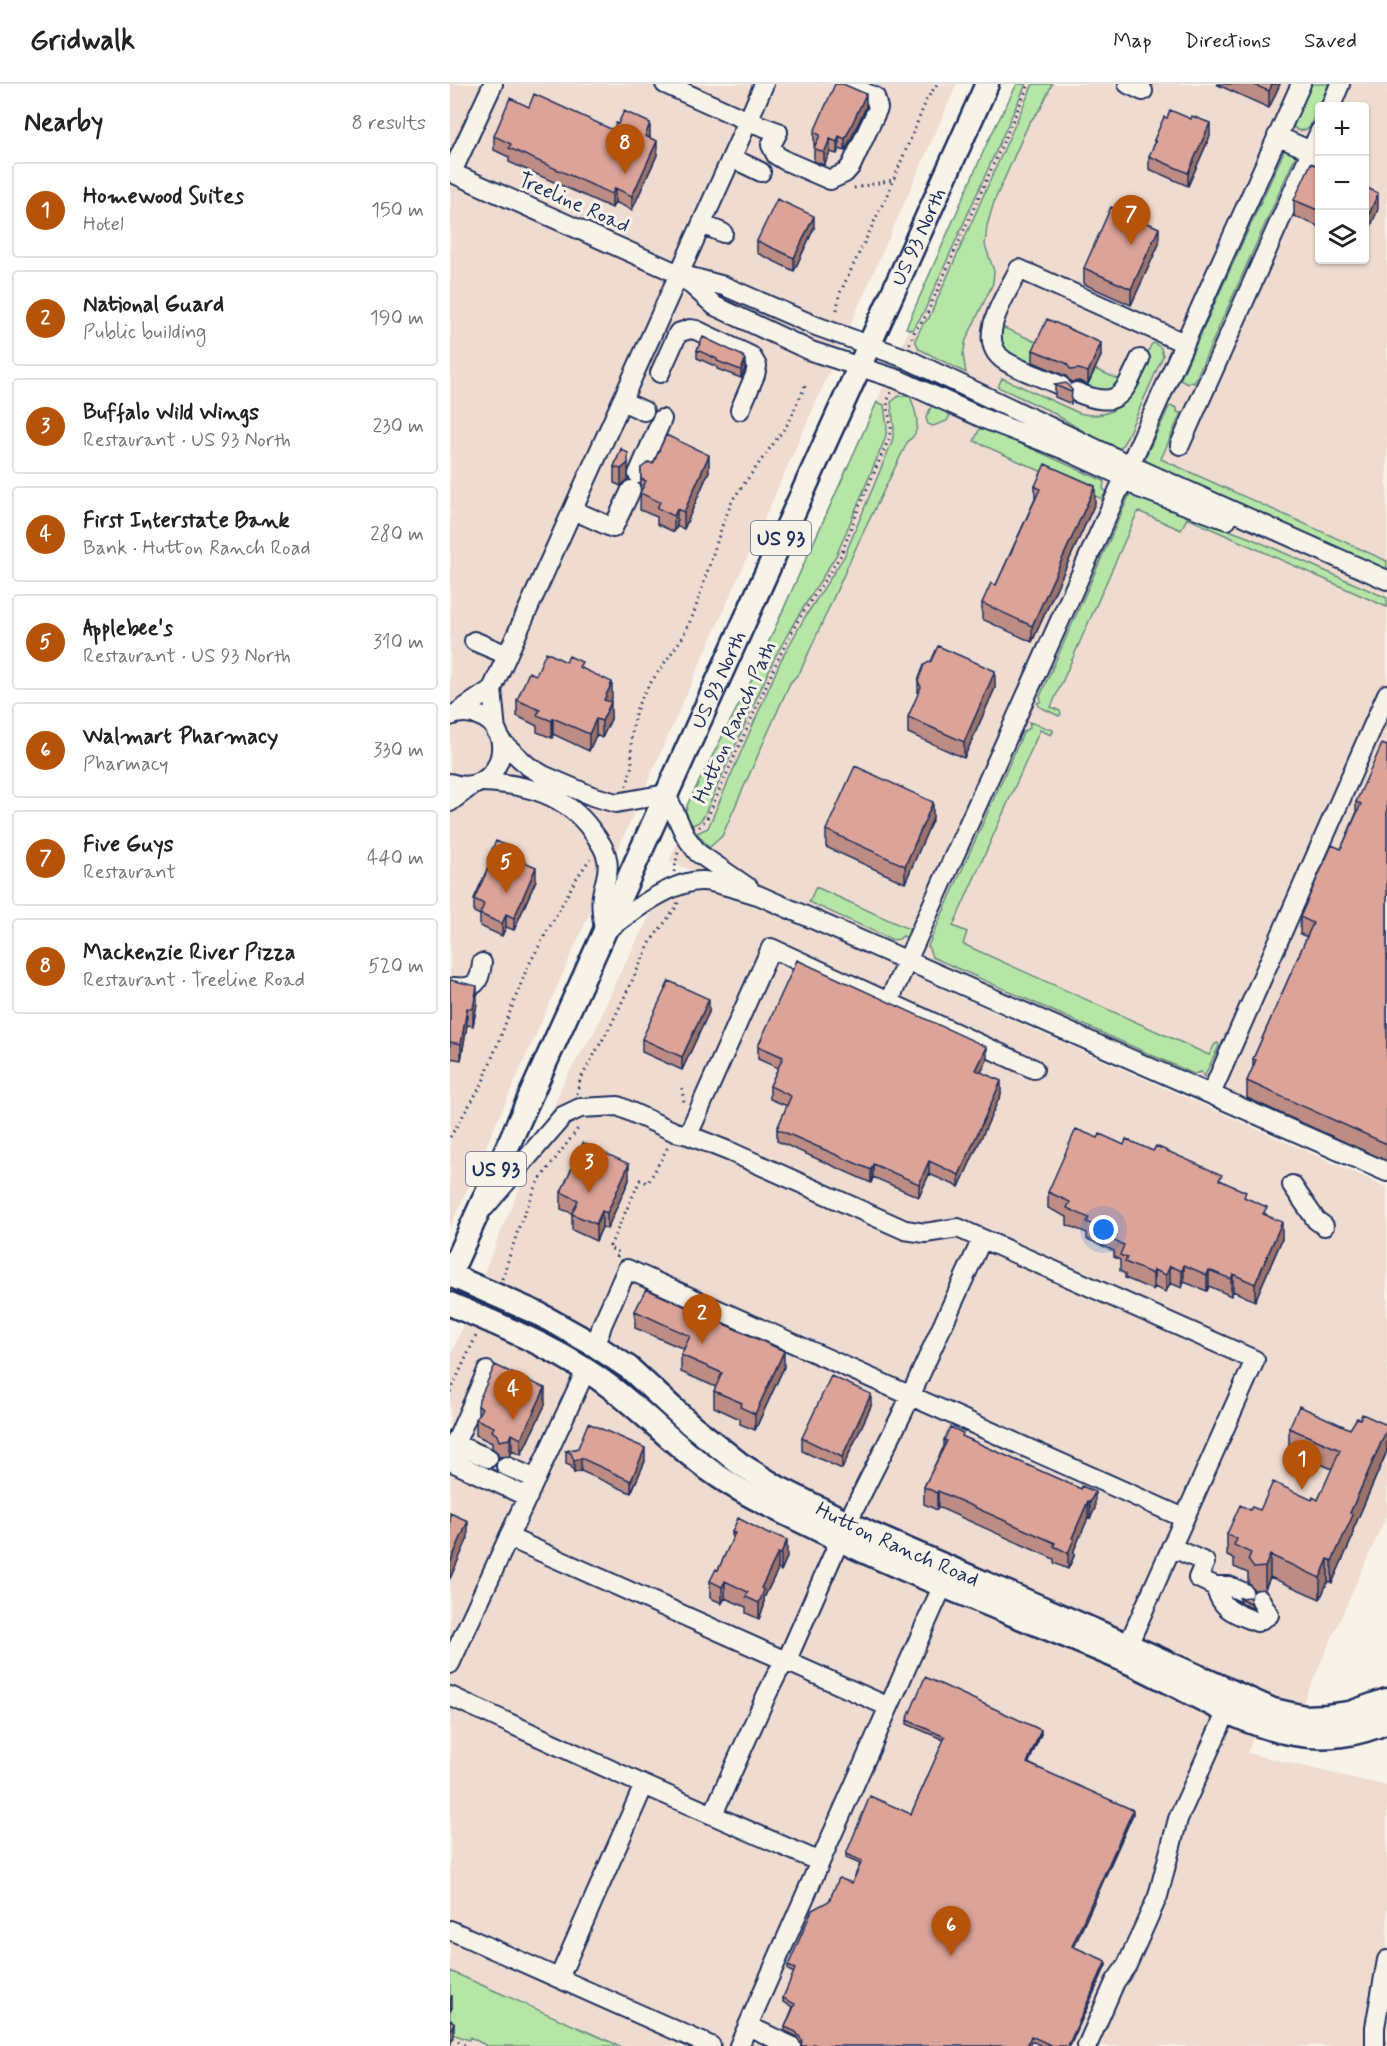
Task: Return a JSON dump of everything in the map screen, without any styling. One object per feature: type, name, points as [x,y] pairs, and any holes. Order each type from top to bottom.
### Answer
[{"type":"main road","name":"US 93 North","points":[[450,1274],[987,84]]},
{"type":"main road","name":"Hutton Ranch Road","points":[[450,1274],[556,1323],[596,1346],[629,1368],[690,1424],[740,1464],[844,1531],[943,1585],[1126,1652]]},
{"type":"main road","name":"Hutton Ranch Road","points":[[450,1304],[559,1354],[586,1370],[639,1410],[700,1463],[753,1498],[844,1531],[871,1534],[1231,1702],[1268,1728],[1296,1735],[1343,1735],[1364,1731],[1387,1722]]},
{"type":"main road","name":"Hutton Ranch Road","points":[[1231,1702],[1304,1717],[1350,1713],[1387,1700]]},
{"type":"street","points":[[451,172],[493,84]]},
{"type":"street","points":[[665,84],[778,132],[771,145],[776,155],[830,180],[845,173],[851,166],[878,108],[875,97],[846,84]]},
{"type":"street","points":[[450,802],[493,774],[499,763],[502,752],[492,689],[764,84]]},
{"type":"street","points":[[889,1001],[1301,84]]},
{"type":"street","points":[[1332,102],[1340,84]]},
{"type":"street","points":[[1277,136],[1311,151]]},
{"type":"street","points":[[1180,445],[1315,142]]},
{"type":"street","points":[[732,158],[761,172]]},
{"type":"street","name":"Treeline Road","points":[[451,172],[679,274],[724,286],[816,326],[905,358],[1127,471]]},
{"type":"street","points":[[702,224],[723,233]]},
{"type":"street","points":[[1140,360],[1125,390],[1119,396],[1106,400],[1092,399],[1005,362],[994,352],[990,340],[992,326],[1019,269],[1184,343]]},
{"type":"street","name":"Treeline Road","points":[[679,274],[715,306],[811,351],[897,379],[987,420],[1127,471]]},
{"type":"street","points":[[660,373],[678,333],[690,329],[705,334],[751,356],[757,366],[740,410]]},
{"type":"street","points":[[622,401],[644,411]]},
{"type":"street","points":[[573,510],[613,528],[662,419]]},
{"type":"street","points":[[1127,471],[1387,580]]},
{"type":"street","points":[[1127,471],[1139,488],[1238,524],[1387,590]]},
{"type":"street","points":[[474,641],[507,655]]},
{"type":"street","points":[[453,715],[492,689]]},
{"type":"street","points":[[1211,1094],[1387,694]]},
{"type":"street","points":[[453,715],[468,712],[480,716],[489,722],[499,736],[528,766],[592,796],[616,802],[666,794],[686,837],[698,853],[758,895]]},
{"type":"street","points":[[450,783],[459,786],[504,783],[540,790],[573,810],[589,826],[608,859],[607,875],[601,897],[604,932],[660,893],[677,887],[703,881],[758,895],[1387,1173]]},
{"type":"street","points":[[682,1133],[771,948],[1034,1069]]},
{"type":"street","points":[[454,987],[468,988],[475,984],[481,972],[482,963]]},
{"type":"street","points":[[472,1222],[563,1116],[580,1108],[618,1106],[905,1230],[925,1233],[958,1228],[1255,1360],[1126,1652]]},
{"type":"street","points":[[1292,1185],[1317,1220],[1324,1226]]},
{"type":"street","points":[[714,1814],[767,1694],[786,1662],[844,1531],[910,1396],[982,1239]]},
{"type":"street","points":[[596,1346],[602,1324],[627,1269],[1184,1518]]},
{"type":"street","points":[[450,1664],[586,1370]]},
{"type":"street","points":[[452,1453],[488,1371]]},
{"type":"street","points":[[452,1453],[528,1497]]},
{"type":"street","points":[[452,1453],[488,1458]]},
{"type":"street","points":[[506,1466],[536,1479]]},
{"type":"street","points":[[510,1538],[889,1707]]},
{"type":"street","points":[[1171,1546],[1205,1562],[1198,1578],[1215,1586],[1229,1586],[1244,1592]]},
{"type":"street","points":[[739,2046],[943,1585]]},
{"type":"street","points":[[1215,1586],[1218,1598],[1224,1607],[1257,1622],[1269,1616],[1260,1599]]},
{"type":"street","points":[[450,1696],[820,1862]]},
{"type":"street","points":[[1087,2046],[1115,1982],[1127,1965],[1158,1896],[1178,1819],[1231,1702]]},
{"type":"street","points":[[559,1978],[644,1785]]},
{"type":"street","points":[[450,1930],[711,2046]]},
{"type":"street","points":[[1375,2046],[1375,2027],[1387,1960]]},
{"type":"street","points":[[748,2026],[791,2046]]},
{"type":"path","points":[[837,310],[839,295],[888,193],[927,99],[937,84]]},
{"type":"path","points":[[905,358],[911,339],[926,316],[1029,84]]},
{"type":"path","name":"Hutton Ranch Path","points":[[497,1295],[520,1224],[538,1182],[584,1121],[577,1091],[580,1080],[612,1023],[651,941],[677,906],[679,894],[674,866],[678,852],[686,837],[704,824],[778,659],[798,622],[841,555],[888,441],[891,428],[887,402],[897,379]]},
{"type":"path","points":[[626,791],[632,765],[631,740],[638,705],[647,688],[682,638],[694,614],[733,499],[789,422],[806,384]]},
{"type":"path","points":[[450,1137],[482,1084],[527,968],[576,879],[593,856]]},
{"type":"path","points":[[615,1262],[619,1252],[609,1248],[640,1180],[648,1183],[682,1133],[685,1107],[682,1088]]},
{"type":"path","points":[[450,1392],[486,1319]]},
{"type":"path","points":[[452,2046],[454,2039],[466,2046]]},
{"type":"shaded area","points":[[450,84],[957,84],[450,1228]]},
{"type":"shaded area","points":[[1020,84],[1387,84],[1387,1178],[669,861]]},
{"type":"shaded area","points":[[708,891],[748,902],[1387,1187],[1387,1514],[1302,1705],[1253,1739],[1247,1753],[1387,1786],[1387,2046],[450,2046],[450,1358],[566,1077],[595,1031],[616,981],[651,913],[661,903],[684,892]]},
{"type":"green space","points":[[1017,84],[1026,84],[923,314],[912,330],[906,328],[988,141]]},
{"type":"green space","points":[[1033,84],[1052,84],[1041,108],[1029,123],[994,202],[987,226],[985,245],[994,271],[993,283],[966,340],[963,355],[966,373],[919,349],[915,340],[923,324],[929,318]]},
{"type":"green space","points":[[1309,84],[1329,84],[1321,102],[1315,102],[1315,115],[1309,128],[1298,130],[1294,128],[1292,122]]},
{"type":"green space","points":[[1285,149],[1295,152],[1296,155],[1194,383],[1188,384],[1180,380]]},
{"type":"green space","points":[[1002,327],[1041,344],[1032,365],[1010,356],[998,340]]},
{"type":"green space","points":[[1154,343],[1161,348],[1163,356],[1120,449],[1094,438],[1050,411],[998,387],[1002,378],[1079,413],[1095,415],[1108,412],[1119,406],[1127,397]]},
{"type":"green space","points":[[1128,363],[1132,365],[1110,393],[1085,390],[1095,369],[1120,380]]},
{"type":"green space","points":[[899,396],[910,396],[917,420],[916,432],[908,441],[859,541],[800,672],[790,683],[722,836],[709,848],[697,833],[708,828],[781,660],[805,617],[844,557],[892,442],[894,429],[891,402]]},
{"type":"green space","points":[[877,402],[884,405],[887,428],[885,439],[837,554],[775,657],[704,816],[691,826],[684,817],[688,803],[751,681]]},
{"type":"green space","points":[[932,405],[951,413],[947,421],[933,426],[928,424],[926,418]]},
{"type":"green space","points":[[1172,406],[1181,413],[1161,459],[1387,561],[1387,571],[1146,462],[1146,456],[1169,407]]},
{"type":"green space","points":[[981,426],[1104,481],[1103,489],[1106,491],[1102,499],[974,441]]},
{"type":"green space","points":[[1132,494],[1250,538],[1387,598],[1387,607],[1187,518],[1181,530],[1138,511],[1051,707],[1060,711],[1059,716],[1040,707],[1037,703],[1041,701],[1040,696],[1129,496]]},
{"type":"green space","points":[[1029,722],[1053,730],[1053,732],[1051,735],[1040,730],[953,926],[967,932],[963,944],[1209,1055],[1218,1043],[1219,1046],[1204,1077],[1201,1072],[1194,1074],[932,957],[928,946],[1024,731],[1030,728]]},
{"type":"green space","points":[[816,887],[911,930],[907,938],[903,936],[893,940],[809,902]]},
{"type":"green space","points":[[450,1971],[620,2046],[487,2046],[470,2037],[469,2040],[450,2033]]},
{"type":"building","points":[[835,84],[843,84],[866,94],[845,139],[839,136],[837,142],[830,139],[824,153],[814,148],[820,135],[814,132]]},
{"type":"building","points":[[1252,84],[1272,84],[1269,91]]},
{"type":"building","points":[[534,94],[613,130],[624,111],[650,123],[645,136],[657,141],[632,196],[615,188],[612,194],[509,148],[511,144],[494,136],[510,98],[529,107]]},
{"type":"building","points":[[1170,110],[1191,119],[1192,116],[1210,123],[1188,173],[1149,156],[1164,117],[1167,118]]},
{"type":"building","points":[[1311,163],[1315,165],[1315,209],[1294,200]]},
{"type":"building","points":[[1369,189],[1378,193],[1369,214]]},
{"type":"building","points":[[777,199],[814,216],[794,258],[757,241]]},
{"type":"building","points":[[1111,207],[1159,228],[1131,289],[1084,268]]},
{"type":"building","points":[[1047,319],[1101,343],[1088,372],[1079,369],[1071,370],[1066,363],[1033,350]]},
{"type":"building","points":[[703,337],[743,356],[745,360],[741,370],[697,350]]},
{"type":"building","points":[[1066,383],[1072,390],[1071,392],[1055,385]]},
{"type":"building","points":[[666,435],[709,455],[684,512],[677,509],[674,516],[657,508],[660,502],[640,493],[646,481],[641,479],[641,468],[649,462],[653,464]]},
{"type":"building","points":[[621,449],[628,453],[628,463],[621,469],[614,467]]},
{"type":"building","points":[[1045,464],[1095,486],[1032,626],[982,603],[991,583],[996,585],[1040,489],[1035,486]]},
{"type":"building","points":[[938,646],[995,671],[964,742],[908,717],[921,687],[918,681],[924,665],[931,661]]},
{"type":"building","points":[[546,652],[566,662],[569,656],[582,662],[579,667],[612,682],[604,700],[611,702],[602,721],[596,719],[589,734],[553,718],[552,721],[537,715],[540,710],[517,700],[529,672],[536,675]]},
{"type":"building","points":[[1382,744],[1387,746],[1387,1144],[1247,1081],[1256,1060],[1253,1059],[1313,923],[1300,917],[1332,845],[1341,849],[1361,804],[1356,802]]},
{"type":"building","points":[[855,766],[933,802],[905,866],[826,830]]},
{"type":"building","points":[[496,841],[510,847],[506,854],[536,867],[514,918],[506,914],[502,924],[480,914],[484,904],[474,899],[492,860],[488,858]]},
{"type":"building","points":[[797,960],[987,1047],[976,1070],[1001,1081],[959,1175],[929,1161],[919,1184],[873,1164],[871,1170],[777,1129],[791,1096],[770,1086],[783,1057],[758,1046]]},
{"type":"building","points":[[450,980],[477,986],[473,1009],[467,1008],[461,1044],[450,1042]]},
{"type":"building","points":[[669,981],[709,999],[682,1057],[642,1039]]},
{"type":"building","points":[[1076,1129],[1098,1138],[1100,1134],[1124,1145],[1126,1139],[1153,1151],[1156,1146],[1222,1175],[1219,1180],[1246,1192],[1244,1197],[1267,1207],[1263,1214],[1282,1222],[1255,1284],[1233,1274],[1231,1279],[1209,1270],[1207,1275],[1184,1265],[1182,1271],[1170,1266],[1166,1275],[1154,1270],[1153,1274],[1125,1262],[1127,1258],[1120,1255],[1124,1245],[1114,1241],[1117,1236],[1087,1222],[1089,1218],[1067,1208],[1070,1202],[1048,1192]]},
{"type":"building","points":[[583,1143],[629,1164],[607,1213],[602,1211],[596,1224],[572,1214],[578,1200],[561,1192]]},
{"type":"building","points":[[646,1289],[784,1351],[755,1414],[740,1407],[742,1403],[714,1391],[722,1373],[681,1355],[690,1336],[635,1311]]},
{"type":"building","points":[[495,1365],[545,1388],[521,1439],[512,1434],[510,1439],[499,1441],[497,1435],[492,1431],[494,1427],[476,1419],[482,1408],[478,1406],[479,1400]]},
{"type":"building","points":[[831,1376],[871,1394],[842,1457],[802,1438]]},
{"type":"building","points":[[1299,1406],[1350,1429],[1362,1414],[1387,1425],[1350,1513],[1353,1515],[1332,1561],[1328,1559],[1320,1578],[1270,1555],[1265,1567],[1254,1568],[1248,1560],[1251,1553],[1234,1545],[1237,1539],[1227,1534],[1240,1505],[1250,1510],[1252,1507],[1260,1510],[1273,1482],[1312,1500],[1313,1497],[1318,1500],[1340,1450],[1289,1428]]},
{"type":"building","points":[[588,1423],[645,1448],[631,1481],[581,1458],[574,1461],[571,1453],[566,1451],[578,1448]]},
{"type":"building","points":[[950,1427],[963,1433],[962,1436],[1081,1489],[1082,1486],[1095,1492],[1090,1502],[1088,1501],[1068,1553],[1054,1546],[1055,1543],[938,1491],[937,1493],[924,1487],[947,1441],[944,1440]]},
{"type":"building","points":[[450,1513],[468,1521],[450,1563]]},
{"type":"building","points":[[738,1518],[770,1535],[771,1533],[787,1540],[761,1588],[764,1590],[759,1603],[746,1597],[748,1592],[725,1581],[722,1587],[710,1581],[716,1569],[718,1570],[735,1533],[732,1532]]},
{"type":"building","points":[[1249,1597],[1252,1604],[1240,1598]]},
{"type":"building","points":[[925,1677],[1041,1730],[1027,1763],[1133,1810],[1072,1946],[1106,1961],[1068,2046],[1053,2046],[1031,2036],[1027,2046],[819,2046],[813,2044],[812,2046],[801,2046],[802,2040],[796,2032],[785,2027],[795,2004],[783,1998],[795,1969],[788,1966],[812,1910],[829,1901],[839,1878],[852,1883],[862,1861],[846,1854],[870,1796],[911,1814],[945,1737],[907,1720]]},
{"type":"building","points":[[450,2020],[454,2022],[450,2033]]},
{"type":"place","name":"Mackenzie River Pizza","points":[[625,174]]},
{"type":"place","name":"Five Guys","points":[[1131,245]]},
{"type":"place","name":"Applebee's","points":[[506,893]]},
{"type":"place","name":"Buffalo Wild Wings","points":[[589,1193]]},
{"type":"place","name":"National Guard","points":[[702,1344]]},
{"type":"place","name":"First Interstate Bank","points":[[513,1420]]},
{"type":"place","name":"Homewood Suites","points":[[1302,1490]]},
{"type":"place","name":"Walmart Pharmacy","points":[[951,1956]]}]
